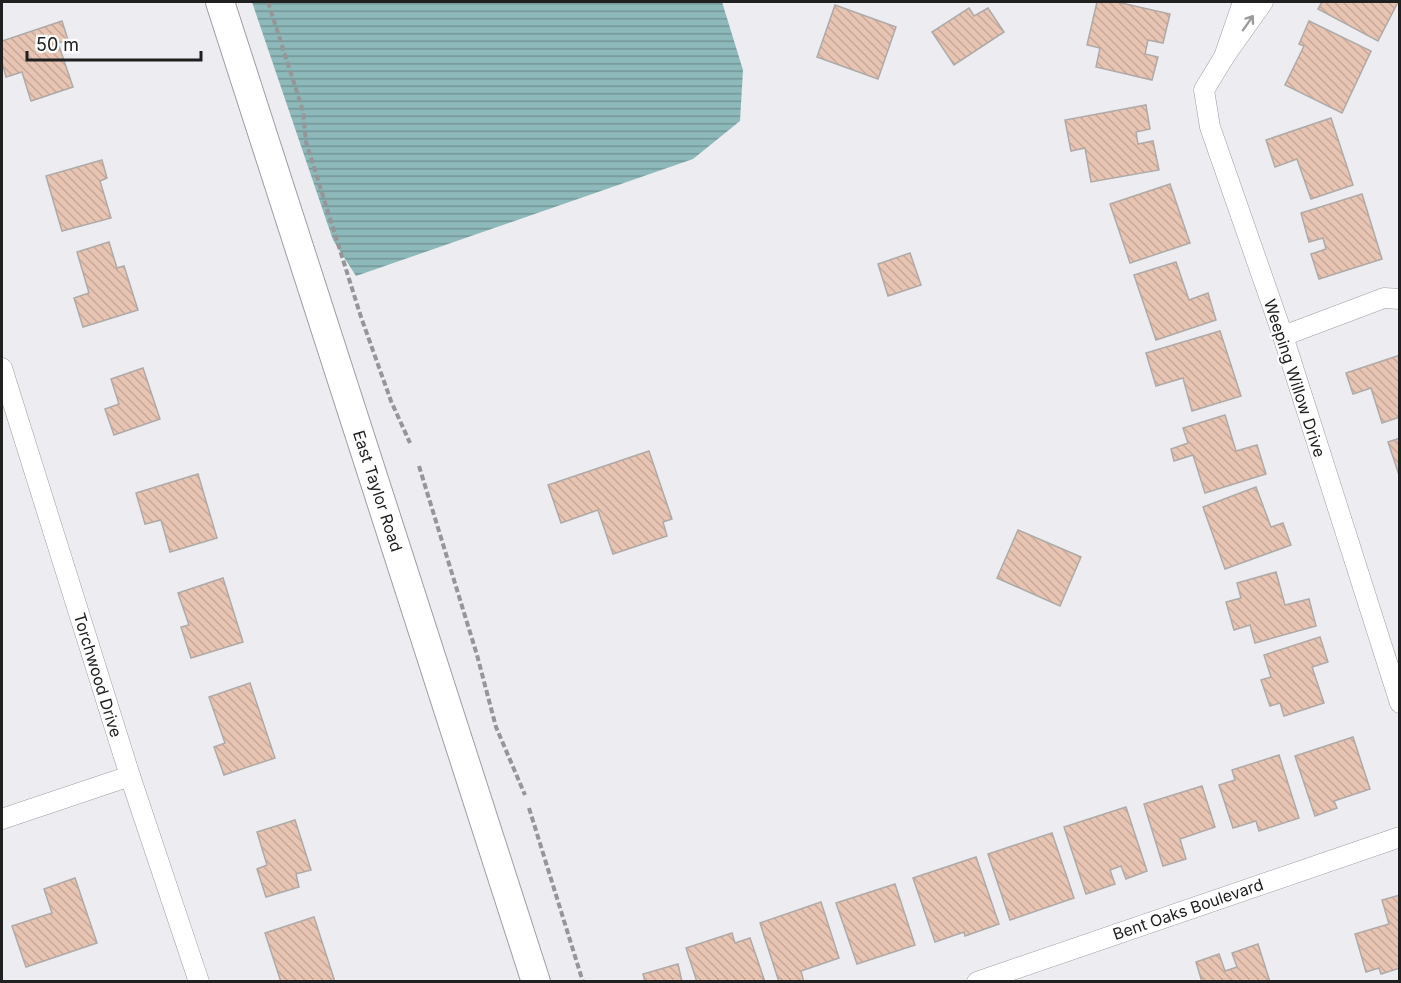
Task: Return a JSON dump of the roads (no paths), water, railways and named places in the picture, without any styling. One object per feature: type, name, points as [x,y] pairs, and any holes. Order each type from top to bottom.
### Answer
[{"type":"main road","name":"East Taylor Road","points":[[220,2],[536,981]]},
{"type":"street","name":"Weeping Willow Drive","points":[[1224,57],[1243,2]]},
{"type":"street","name":"Weeping Willow Drive","points":[[1263,2],[1204,90],[1210,127],[1283,336],[1400,703]]},
{"type":"street","points":[[1283,336],[1384,298],[1400,299]]},
{"type":"street","name":"Torchwood Drive","points":[[2,368],[130,776],[199,981]]},
{"type":"street","points":[[2,819],[130,776]]},
{"type":"street","name":"Bent Oaks Boulevard","points":[[977,981],[1400,837]]},
{"type":"water","points":[[252,2],[722,2],[743,70],[740,121],[693,159],[356,276],[333,240]]}]
